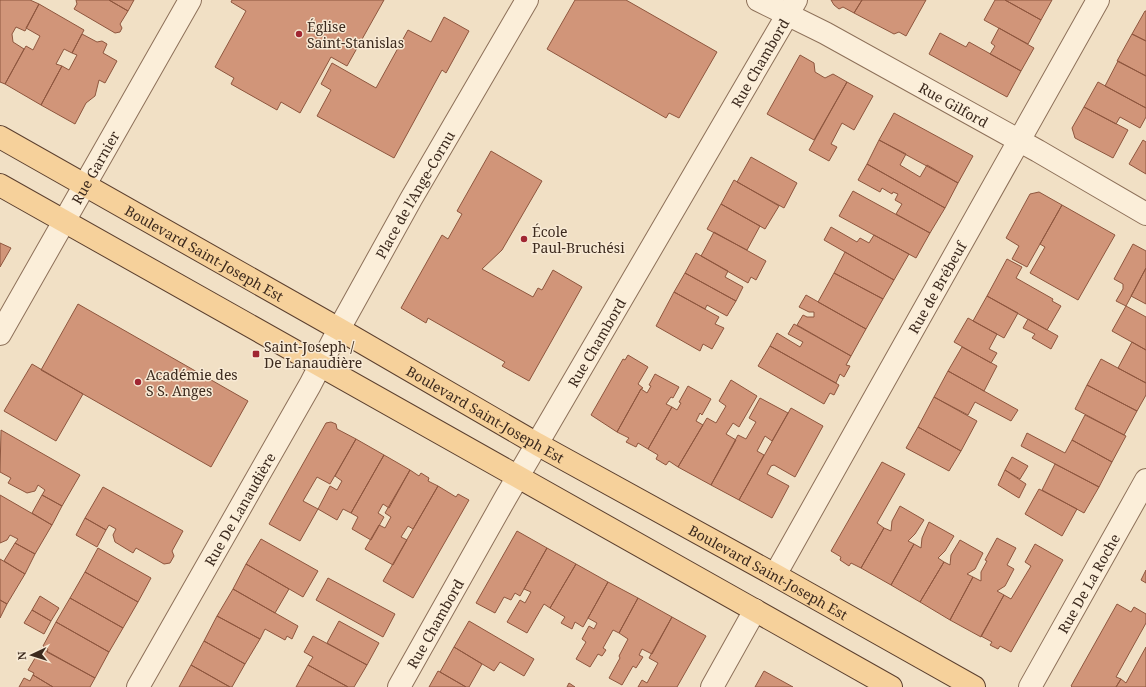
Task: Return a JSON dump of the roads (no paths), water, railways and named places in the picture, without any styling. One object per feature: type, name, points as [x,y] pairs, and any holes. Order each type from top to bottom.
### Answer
[{"type":"main road","name":"Boulevard Saint-Joseph Est","points":[[0,137],[339,329],[538,444],[974,687]]},
{"type":"main road","points":[[0,185],[891,687]]},
{"type":"street","name":"Rue Garnier","points":[[0,334],[190,0]]},
{"type":"street","name":"Place de l'Ange-Cornu","points":[[339,329],[411,199],[527,0]]},
{"type":"street","name":"Rue Gilford","points":[[758,0],[791,7],[825,33],[1019,140],[1146,214]]},
{"type":"street","name":"Rue de Brébeuf","points":[[775,575],[1098,0]]},
{"type":"street","name":"Rue Chambord","points":[[399,687],[518,476],[791,7]]},
{"type":"street","name":"Rue De Lanaudière","points":[[138,687],[244,502],[339,329]]},
{"type":"street","name":"Rue De La Roche","points":[[1030,687],[1146,480]]},
{"type":"street","points":[[712,687],[755,610]]},
{"type":"place","name":"Église Saint-Stanislas","points":[[299,34]]},
{"type":"place","name":"École Paul-Bruchési","points":[[524,239]]},
{"type":"place","name":"Saint-Joseph / De Lanaudière","points":[[256,354]]},
{"type":"place","name":"Académie des S S. Anges","points":[[138,382]]}]
